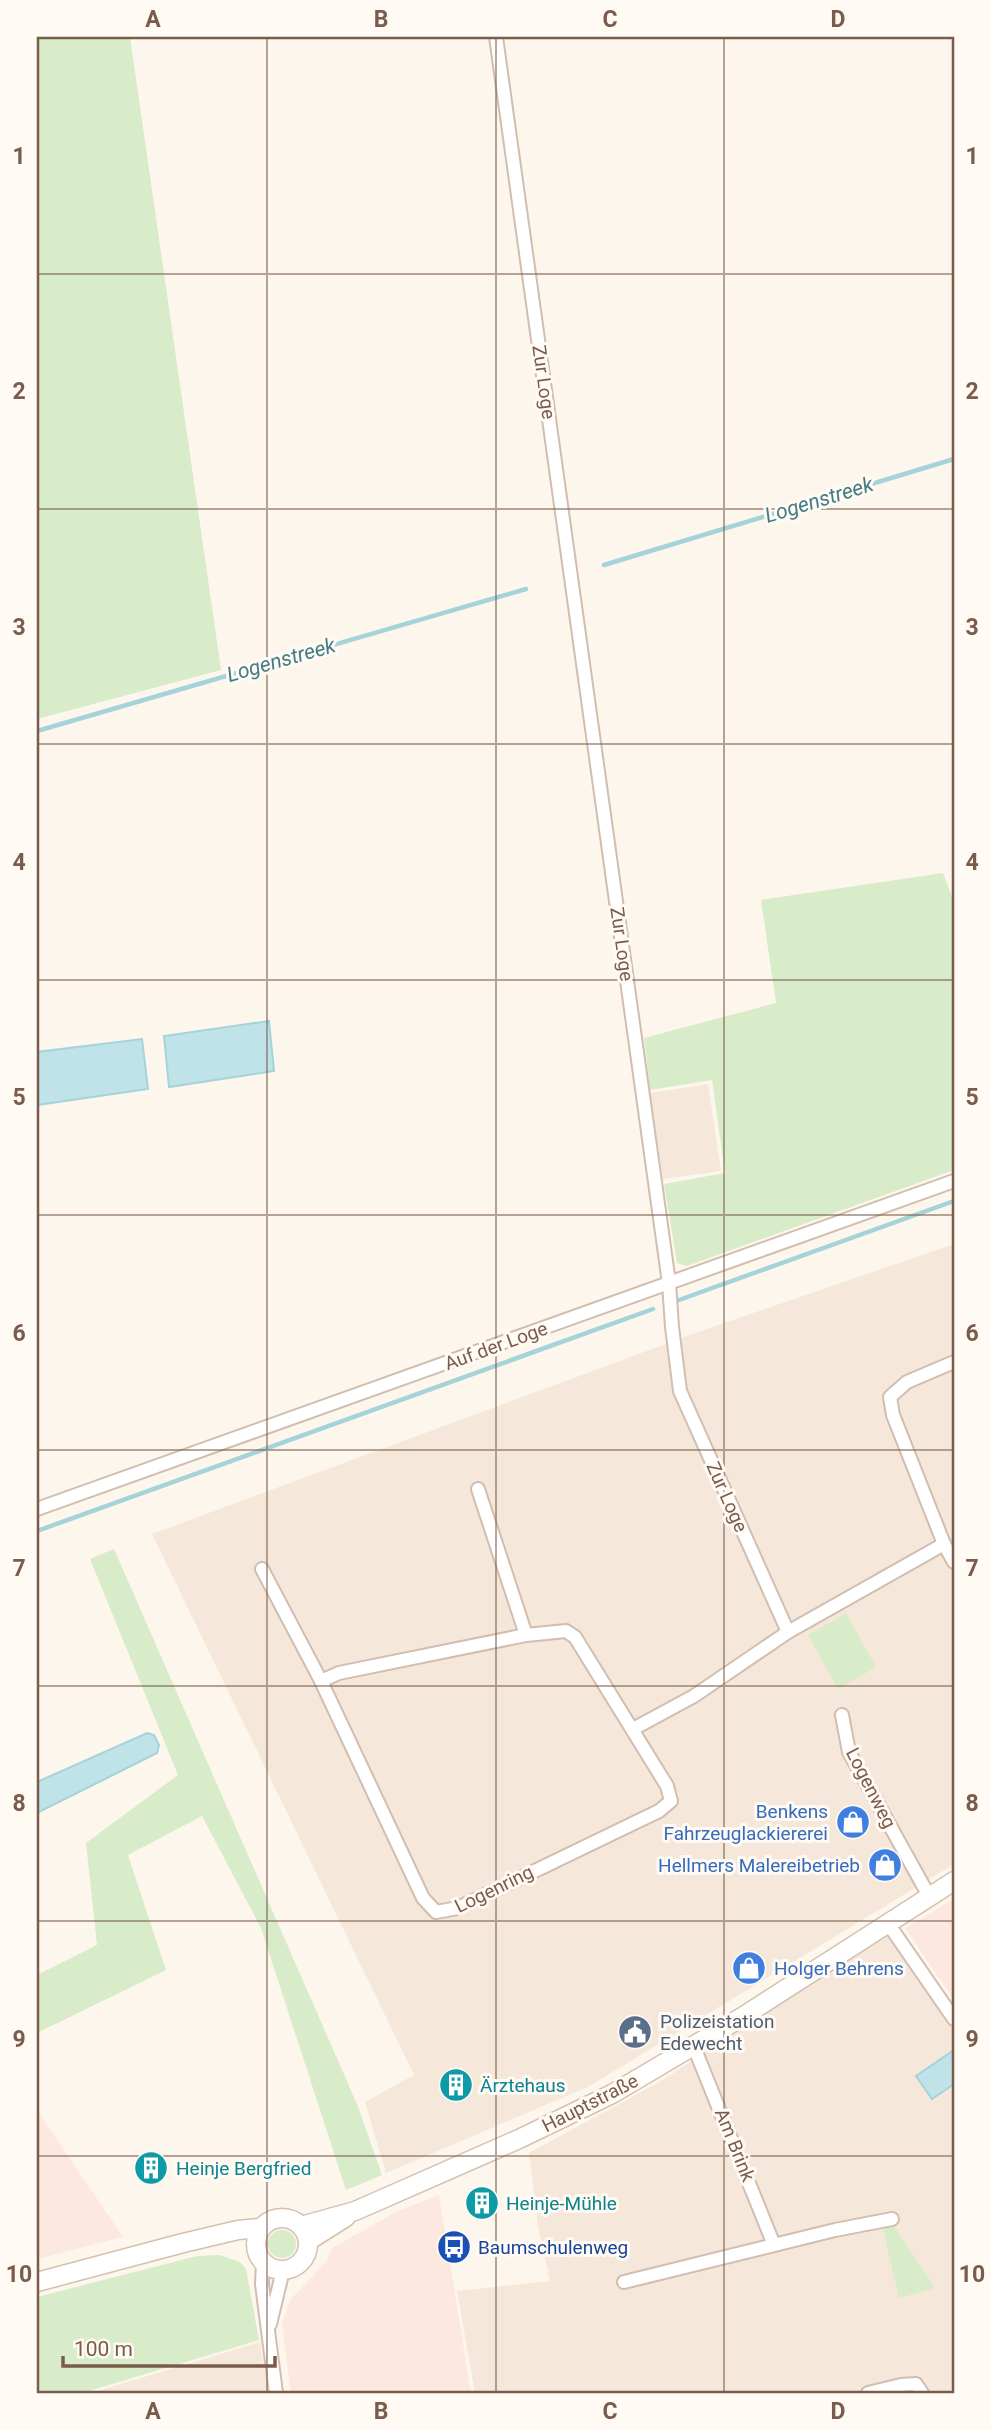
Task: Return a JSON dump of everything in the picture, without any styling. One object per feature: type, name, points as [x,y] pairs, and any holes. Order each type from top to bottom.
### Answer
[{"type":"main road","name":"Hauptstraße","points":[[305,2234],[612,2094],[694,2047],[954,1881]]},
{"type":"main road","points":[[208,2239],[259,2255],[269,2267],[284,2270],[299,2264],[304,2257],[305,2234],[295,2221],[279,2217],[272,2219],[260,2228],[257,2234],[259,2255]]},
{"type":"main road","points":[[37,2282],[129,2256],[238,2230],[260,2228]]},
{"type":"street","name":"Zur Loge","points":[[496,37],[669,1283],[680,1391],[788,1632]]},
{"type":"street","name":"Auf der Loge","points":[[37,1509],[954,1181]]},
{"type":"street","points":[[954,1362],[907,1382],[890,1397],[892,1415],[943,1544],[954,1562]]},
{"type":"street","points":[[478,1489],[526,1635]]},
{"type":"street","points":[[633,1729],[694,1696],[788,1632],[943,1544]]},
{"type":"street","name":"Logenring","points":[[262,1569],[321,1681],[423,1899],[436,1912],[458,1908],[659,1811],[671,1801],[667,1786],[633,1729],[575,1637],[566,1631],[526,1635],[339,1673],[321,1681]]},
{"type":"street","name":"Logenweg","points":[[842,1714],[849,1752],[929,1896]]},
{"type":"street","points":[[887,1922],[954,2019]]},
{"type":"street","name":"Am Brink","points":[[694,2047],[774,2245]]},
{"type":"street","points":[[624,2282],[892,2219]]},
{"type":"street","points":[[259,2255],[276,2393]]},
{"type":"street","points":[[268,2335],[284,2270]]},
{"type":"street","points":[[868,2393],[916,2384],[922,2393]]},
{"type":"shaded area","points":[[708,1084],[721,1171],[663,1179],[650,1093]]},
{"type":"shaded area","points":[[954,1244],[954,1864],[588,2087],[386,2173],[365,2102],[414,2075],[152,1534],[698,1332]]},
{"type":"shaded area","points":[[954,1899],[954,2000],[905,1928]]},
{"type":"shaded area","points":[[886,1933],[954,2031],[954,2393],[475,2393],[457,2291],[550,2281],[538,2227],[529,2153],[661,2081]]},
{"type":"shaded area","points":[[37,2110],[123,2237],[37,2259]]},
{"type":"shaded area","points":[[439,2195],[471,2393],[291,2393],[282,2324],[290,2300],[327,2261],[332,2248],[396,2212]]},
{"type":"shaded area","points":[[260,2342],[268,2393],[91,2393]]},
{"type":"green space","points":[[37,37],[130,37],[221,670],[37,719]]},
{"type":"green space","points":[[943,873],[954,902],[954,1170],[687,1266],[677,1263],[664,1184],[725,1173],[712,1080],[650,1090],[644,1038],[776,1003],[761,900]]},
{"type":"green space","points":[[114,1549],[357,2104],[382,2175],[346,2190],[261,1928],[202,1816],[128,1855],[166,1970],[37,2033],[37,1975],[97,1945],[86,1843],[178,1775],[90,1559]]},
{"type":"green space","points":[[846,1613],[876,1667],[838,1689],[808,1635]]},
{"type":"green space","points":[[892,2223],[935,2288],[899,2298],[882,2225]]},
{"type":"green space","points":[[282,2230],[292,2234],[296,2244],[292,2254],[282,2258],[272,2254],[268,2244],[272,2234]]},
{"type":"green space","points":[[220,2255],[240,2262],[246,2269],[259,2340],[82,2393],[37,2393],[37,2297],[197,2256]]},
{"type":"water","points":[[269,1021],[274,1071],[169,1087],[164,1036]]},
{"type":"water","points":[[142,1039],[148,1089],[37,1105],[37,1052]]},
{"type":"water","points":[[147,1733],[154,1735],[159,1745],[157,1753],[37,1813],[37,1782]]},
{"type":"water","points":[[954,2050],[954,2084],[932,2099],[916,2076]]},
{"type":"waterway","name":"Logenstreek","points":[[604,565],[954,459]]},
{"type":"waterway","name":"Logenstreek","points":[[37,731],[526,589]]},
{"type":"waterway","points":[[679,1300],[954,1201]]},
{"type":"waterway","points":[[37,1531],[653,1309]]},
{"type":"place","name":"Benkens Fahrzeuglackiererei","points":[[853,1822]]},
{"type":"place","name":"Hellmers Malereibetrieb","points":[[885,1865]]},
{"type":"place","name":"Holger Behrens","points":[[749,1968]]},
{"type":"place","name":"Polizeistation Edewecht","points":[[635,2032]]},
{"type":"place","name":"Ärztehaus","points":[[456,2085]]},
{"type":"place","name":"Heinje Bergfried","points":[[151,2168]]},
{"type":"place","name":"Heinje-Mühle","points":[[482,2203]]},
{"type":"place","name":"Baumschulenweg","points":[[454,2247]]}]
